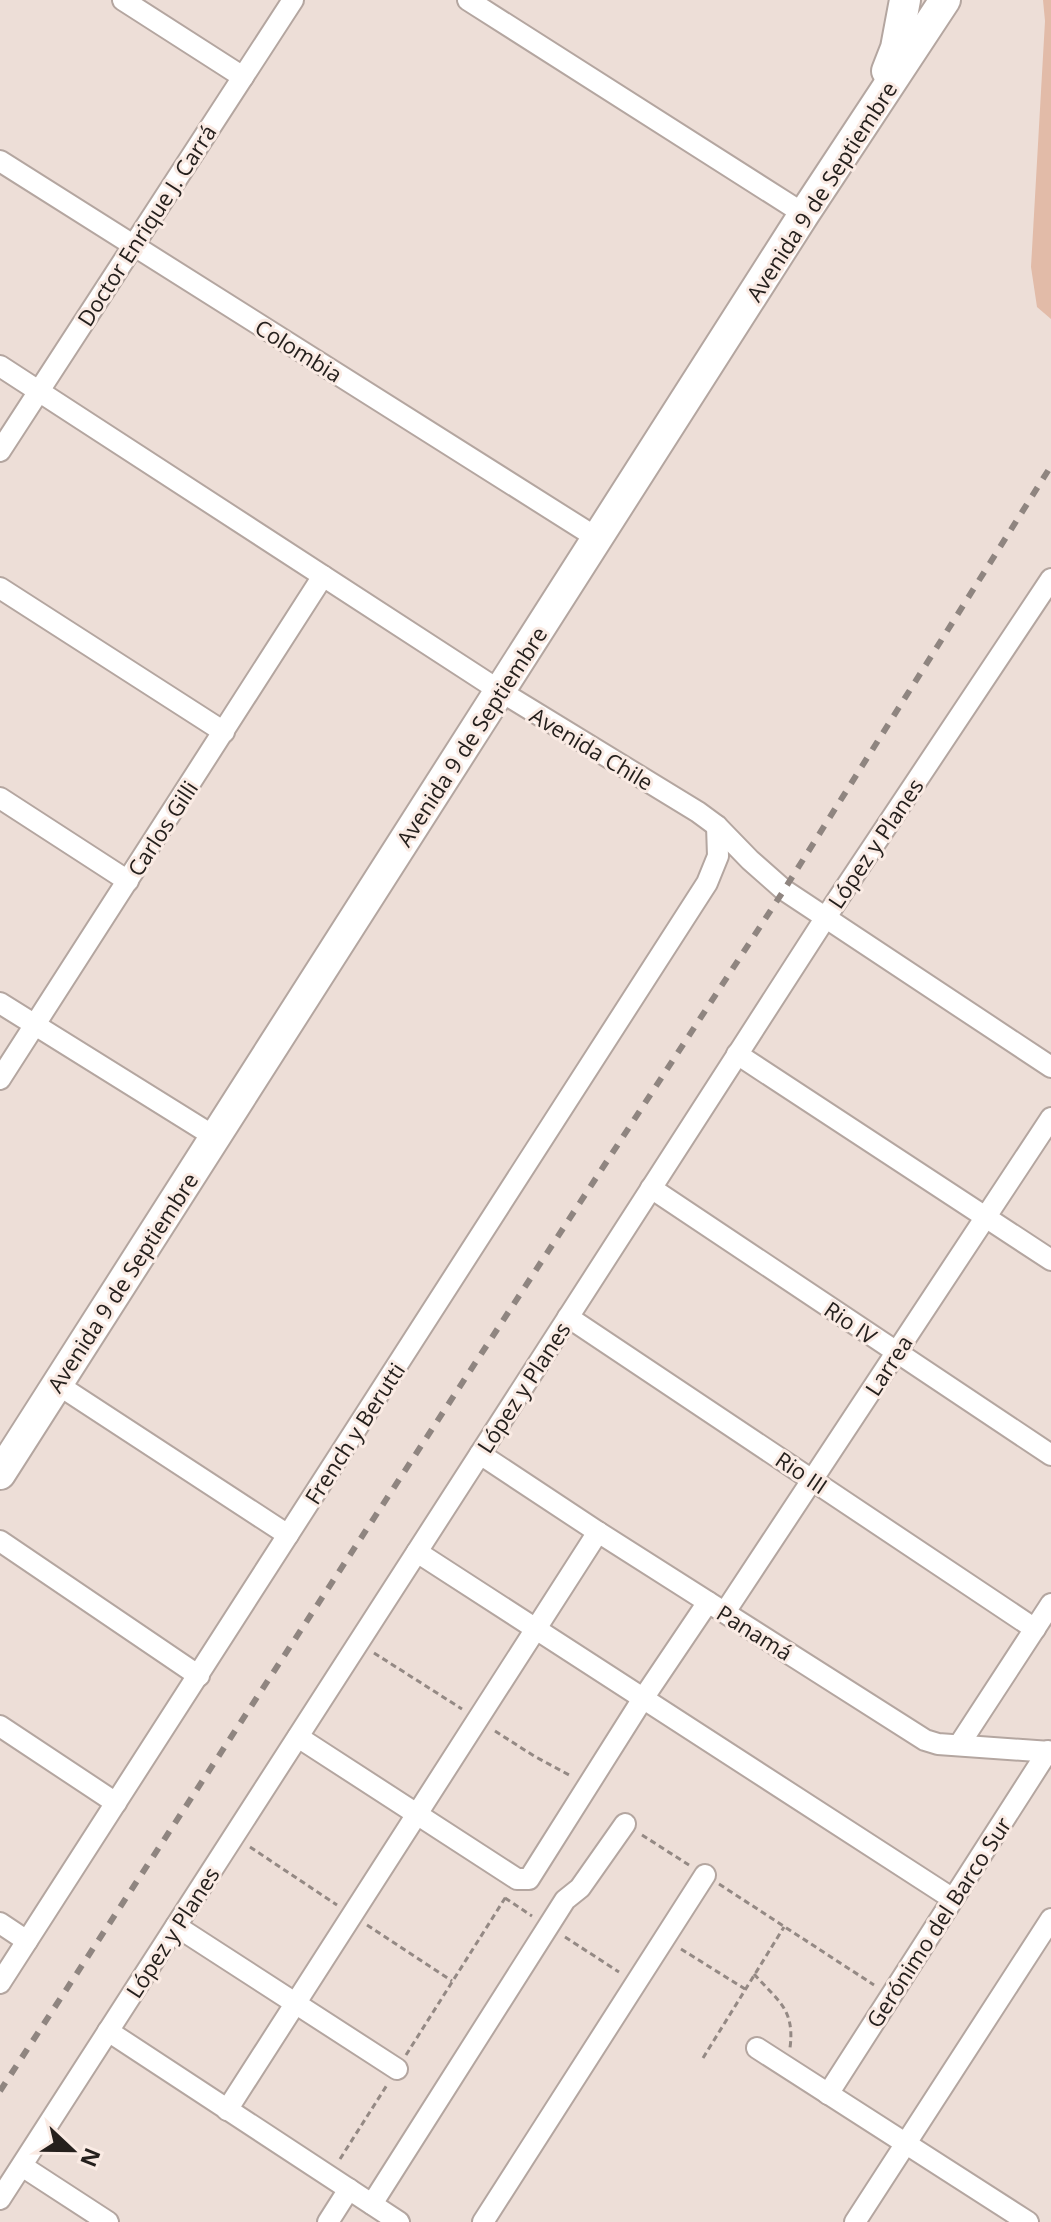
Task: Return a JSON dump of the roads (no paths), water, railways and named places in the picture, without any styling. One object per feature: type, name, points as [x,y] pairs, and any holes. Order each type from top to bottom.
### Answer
[{"type":"street","points":[[123,0],[243,77]]},
{"type":"street","name":"Doctor Enrique J. Carrá","points":[[0,451],[293,0]]},
{"type":"street","points":[[468,0],[804,214]]},
{"type":"street","points":[[870,115],[896,48],[905,0]]},
{"type":"street","name":"Avenida 9 de Septiembre","points":[[0,1474],[804,214],[945,0]]},
{"type":"street","name":"Colombia","points":[[0,161],[597,538]]},
{"type":"street","name":"Avenida Chile","points":[[0,366],[500,691],[698,812],[784,890],[1051,1067]]},
{"type":"street","name":"Carlos Gilli","points":[[0,1079],[323,576]]},
{"type":"street","name":"López y Planes","points":[[0,2199],[737,1054],[1051,579]]},
{"type":"street","points":[[0,588],[224,732]]},
{"type":"street","points":[[0,798],[128,881]]},
{"type":"street","name":"French y Berutti","points":[[0,1983],[707,883],[718,856],[717,826]]},
{"type":"street","name":"French y Berutti","points":[[707,883],[750,860]]},
{"type":"street","points":[[0,1003],[215,1137]]},
{"type":"street","points":[[737,1054],[1051,1260]]},
{"type":"street","name":"Larrea","points":[[418,1815],[523,1879],[642,1700],[717,1607],[812,1480],[1051,1118]]},
{"type":"street","name":"Rio IV","points":[[651,1188],[1051,1455]]},
{"type":"street","name":"Rio III","points":[[568,1317],[1035,1629]]},
{"type":"street","points":[[57,1384],[288,1535]]},
{"type":"street","name":"Panamá","points":[[480,1454],[925,1740],[938,1744],[1049,1752]]},
{"type":"street","points":[[227,2110],[598,1532]]},
{"type":"street","points":[[0,1541],[199,1676]]},
{"type":"street","points":[[417,1552],[953,1899]]},
{"type":"street","points":[[959,1745],[1051,1604]]},
{"type":"street","points":[[0,1726],[116,1803]]},
{"type":"street","points":[[298,1737],[418,1815]]},
{"type":"street","name":"Gerónimo del Barco Sur","points":[[828,2094],[1049,1752]]},
{"type":"street","points":[[372,2204],[565,1900],[580,1888],[625,1824]]},
{"type":"street","points":[[483,2222],[705,1875]]},
{"type":"street","points":[[855,2222],[1051,1919]]},
{"type":"street","points":[[0,1923],[27,1941]]},
{"type":"street","points":[[176,1926],[397,2069]]},
{"type":"street","points":[[108,2031],[399,2222]]},
{"type":"street","points":[[757,2048],[1028,2222]]},
{"type":"street","points":[[22,2166],[108,2222]]},
{"type":"street","points":[[328,2222],[349,2189]]},
{"type":"railway","points":[[0,2091],[784,890],[1051,466]]}]
